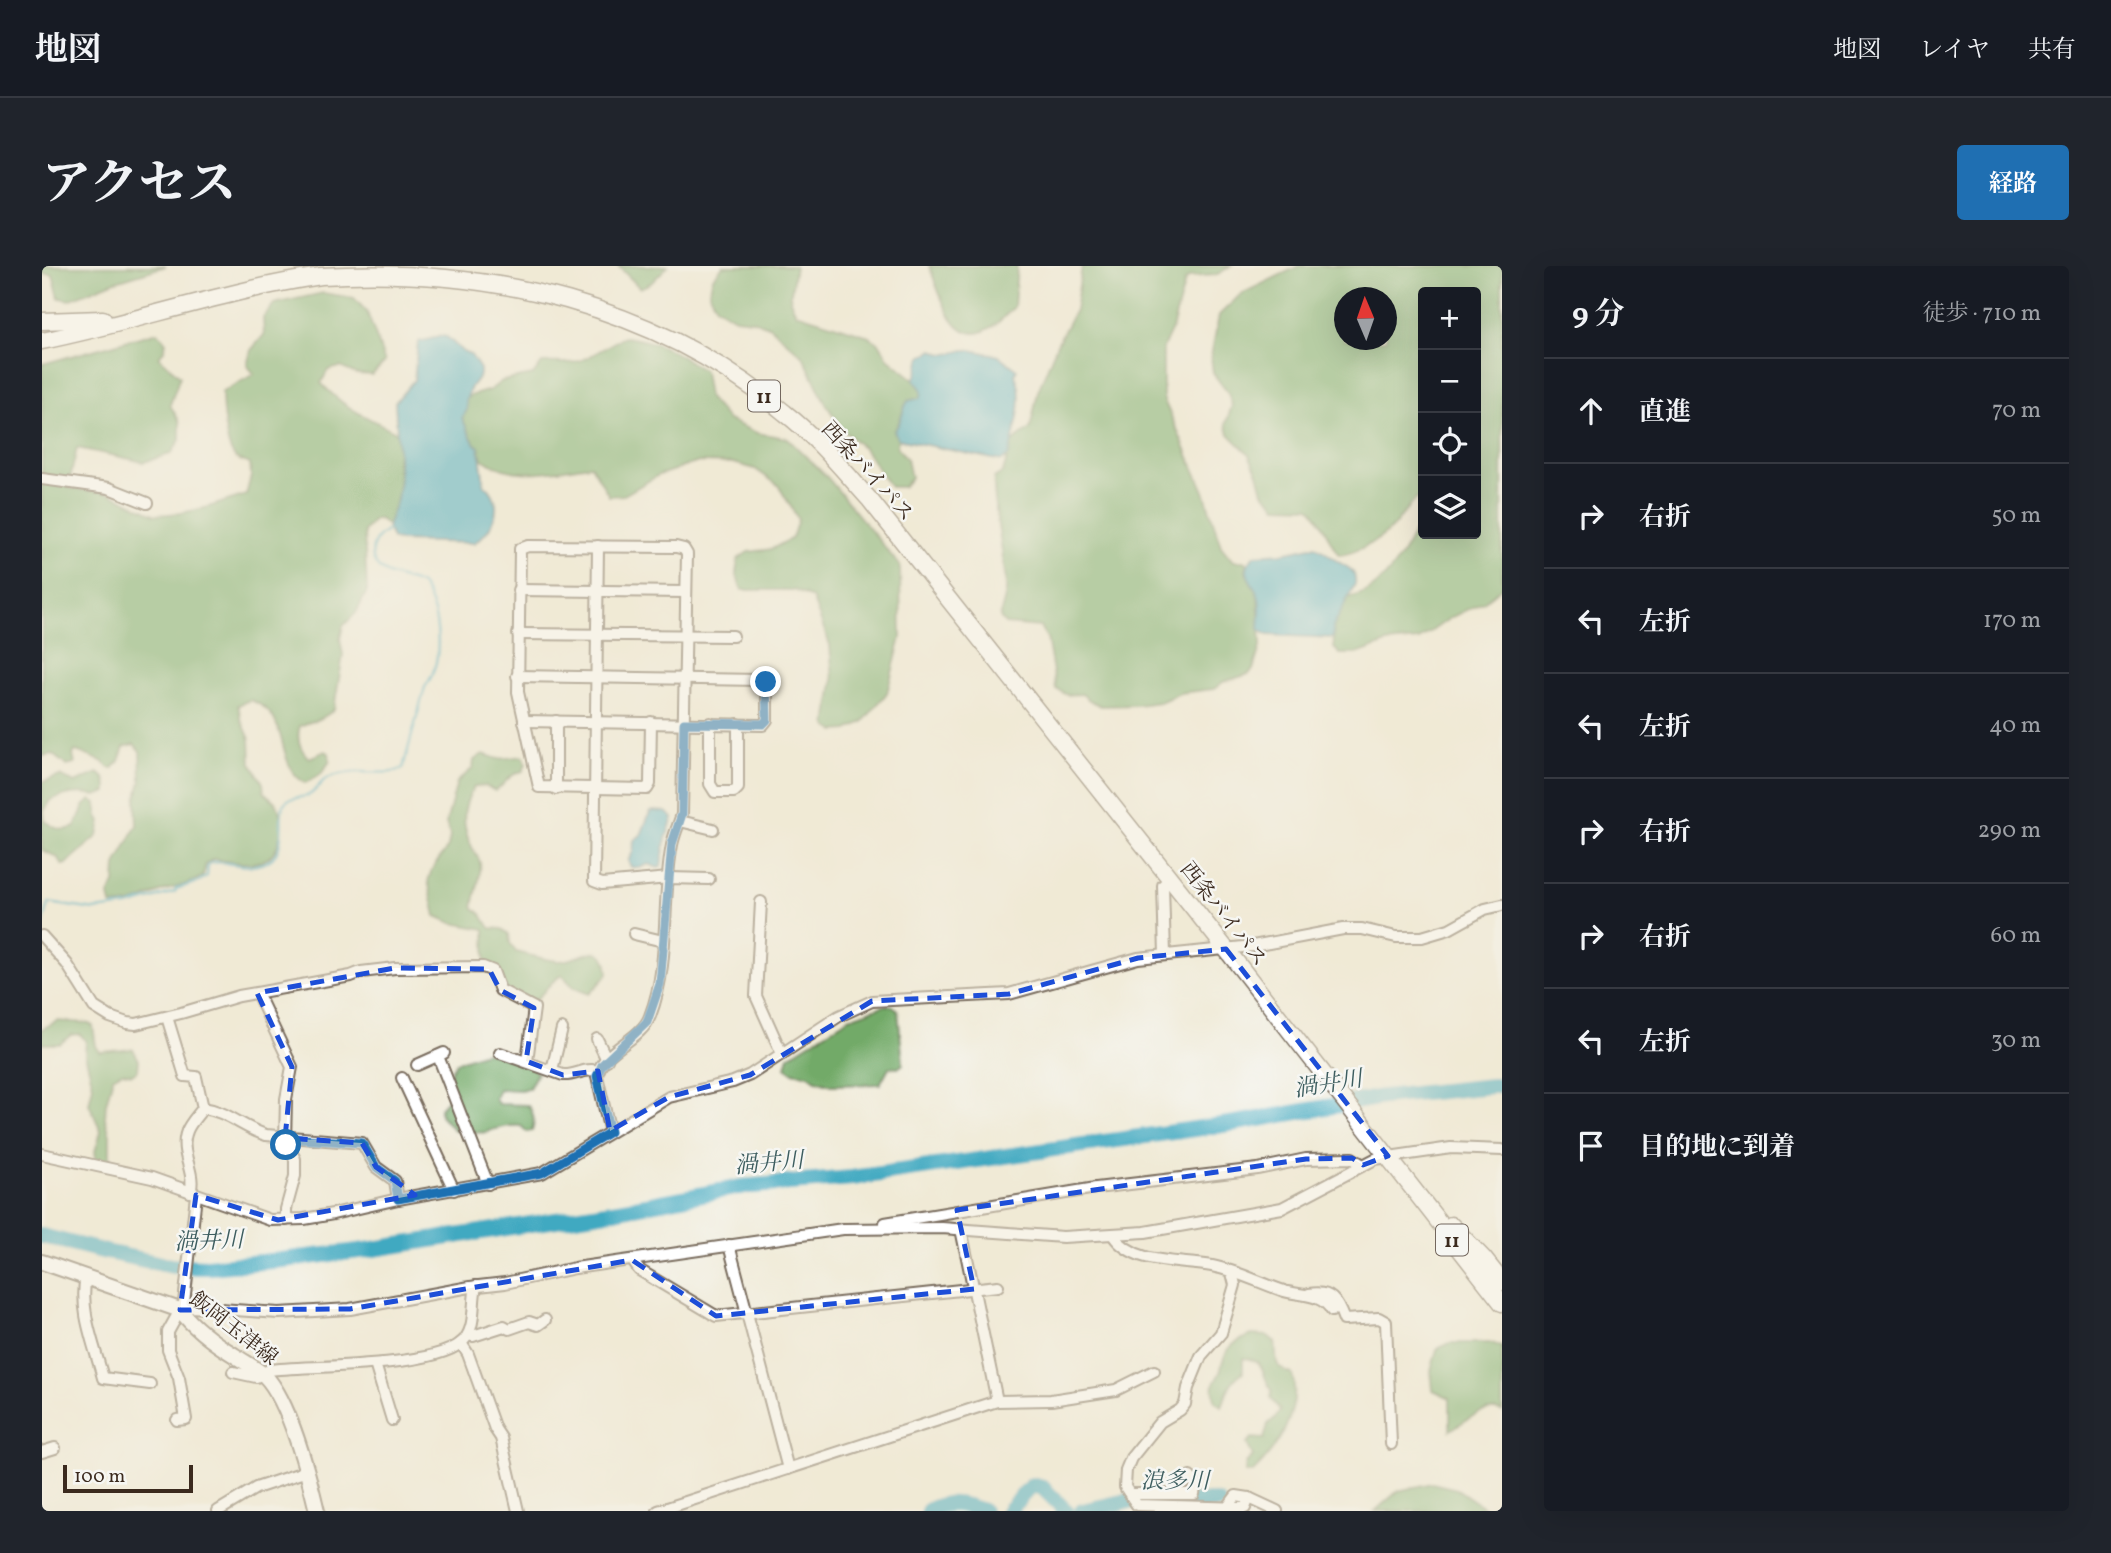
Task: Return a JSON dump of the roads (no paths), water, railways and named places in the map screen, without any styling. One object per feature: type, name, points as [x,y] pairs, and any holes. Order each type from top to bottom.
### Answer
[{"type":"highway","name":"西条バイパス","points":[[45,340],[240,292],[323,276],[360,272],[442,272],[503,279],[559,292],[618,312],[685,343],[728,369],[778,407],[839,465],[1226,949],[1502,1303]]},
{"type":"highway","name":"11","points":[[42,321],[133,318]]},
{"type":"highway","name":"西条バイパス","points":[[1404,1176],[1483,1258],[1502,1282]]},
{"type":"main road","name":"飯岡玉津線","points":[[42,1262],[182,1307],[188,1321],[219,1346],[262,1373],[276,1392],[294,1432],[317,1511]]},
{"type":"street","points":[[42,479],[110,488],[147,503]]},
{"type":"street","points":[[598,546],[594,881],[602,884],[669,878],[709,879]]},
{"type":"street","points":[[610,1132],[598,1071],[645,1025],[660,984],[672,844],[682,814],[687,554],[684,549],[676,547],[523,547],[519,553],[517,676],[537,784],[543,788],[556,789],[644,790],[649,787],[651,722]]},
{"type":"street","points":[[518,590],[686,592]]},
{"type":"street","points":[[518,634],[733,636]]},
{"type":"street","points":[[517,676],[766,682],[766,723],[524,721]]},
{"type":"street","points":[[556,721],[556,789]]},
{"type":"street","points":[[710,723],[710,784],[715,792],[734,792],[738,788],[738,724]]},
{"type":"street","points":[[680,821],[713,829]]},
{"type":"street","points":[[1165,954],[1163,885],[1170,879]]},
{"type":"street","points":[[761,902],[756,996],[782,1054]]},
{"type":"street","points":[[42,1154],[152,1178],[270,1220],[333,1214],[398,1199],[542,1173],[669,1097],[741,1079],[839,1016],[872,1001],[1009,993],[1131,960],[1268,944],[1343,929],[1362,929],[1396,937],[1431,935],[1466,921],[1485,909],[1502,905]]},
{"type":"street","points":[[634,934],[663,941]]},
{"type":"street","points":[[42,936],[67,964],[88,1001],[101,1012],[127,1023],[167,1017],[206,1004],[257,993],[385,969],[484,967],[496,976],[500,990],[534,1008],[527,1061]]},
{"type":"street","points":[[257,993],[292,1067],[285,1106],[285,1138],[286,1145],[295,1159],[295,1176],[286,1209],[286,1220]]},
{"type":"street","points":[[167,1017],[185,1076],[196,1077],[203,1108]]},
{"type":"street","points":[[552,1070],[562,1029]]},
{"type":"street","points":[[597,1039],[607,1060]]},
{"type":"street","points":[[500,1053],[563,1075],[586,1069],[598,1071]]},
{"type":"street","points":[[415,1065],[441,1054],[488,1184]]},
{"type":"street","points":[[402,1078],[454,1190]]},
{"type":"street","points":[[203,1108],[225,1113],[252,1131],[285,1138],[362,1143],[376,1167],[395,1181],[398,1199]]},
{"type":"street","points":[[177,1420],[186,1419],[178,1378],[168,1350],[168,1332],[182,1307],[191,1241],[193,1194],[184,1140],[187,1129],[203,1108]]},
{"type":"street","points":[[182,1307],[298,1313],[350,1309],[505,1283],[575,1268],[808,1232],[865,1227],[961,1229],[1063,1237],[1113,1235],[1179,1227],[1282,1208],[1363,1165],[1383,1151],[1451,1148],[1502,1150]]},
{"type":"street","points":[[865,1227],[1096,1188],[1258,1169],[1306,1159],[1352,1158],[1363,1165]]},
{"type":"street","points":[[961,1229],[997,1401]]},
{"type":"street","points":[[1113,1235],[1122,1245],[1163,1261],[1214,1266],[1280,1290],[1307,1294],[1325,1293],[1338,1302],[1344,1320],[1379,1318],[1386,1322],[1391,1444]]},
{"type":"street","points":[[729,1245],[788,1469]]},
{"type":"street","points":[[632,1260],[639,1270],[716,1316],[998,1286]]},
{"type":"street","points":[[1134,1502],[1125,1487],[1131,1458],[1160,1422],[1185,1404],[1188,1388],[1201,1356],[1221,1333],[1235,1284],[1232,1273]]},
{"type":"street","points":[[86,1276],[86,1318],[103,1378],[150,1384]]},
{"type":"street","points":[[476,1286],[473,1317],[464,1339],[495,1429],[501,1438],[518,1511]]},
{"type":"street","points":[[1307,1294],[1324,1302],[1332,1311]]},
{"type":"street","points":[[233,1372],[256,1377],[274,1369],[375,1364],[420,1357],[452,1349],[464,1339],[504,1326],[509,1329],[529,1322],[538,1325],[545,1320]]},
{"type":"street","points":[[375,1364],[393,1420]]},
{"type":"street","points":[[658,1511],[997,1401],[1051,1400],[1116,1390],[1154,1371]]},
{"type":"street","points":[[42,1452],[55,1448]]},
{"type":"street","points":[[218,1511],[256,1488],[307,1471]]},
{"type":"street","points":[[1134,1502],[1194,1494],[1196,1484],[1190,1477]]},
{"type":"street","points":[[1134,1502],[1229,1504],[1245,1508],[1248,1502],[1277,1511]]},
{"type":"water","points":[[442,336],[471,355],[480,369],[480,375],[466,400],[467,410],[462,418],[474,443],[479,447],[484,484],[495,499],[495,515],[488,530],[474,543],[398,541],[392,539],[387,527],[397,500],[400,479],[395,402],[414,380],[418,342]]},
{"type":"water","points":[[933,350],[945,354],[971,350],[997,355],[1017,369],[1015,375],[1020,404],[1009,455],[1002,461],[898,439],[894,431],[908,401],[920,398],[921,390],[914,379],[920,360]]},
{"type":"water","points":[[1315,546],[1349,568],[1355,578],[1355,584],[1333,627],[1333,638],[1267,635],[1259,629],[1260,603],[1247,571],[1250,561],[1254,555],[1282,553]]},
{"type":"water","points":[[650,812],[666,812],[673,818],[661,866],[658,868],[649,864],[639,868],[631,867],[628,861],[633,852],[634,840],[641,835]]},
{"type":"waterway","points":[[42,928],[49,903],[95,910],[128,906],[198,882],[207,876],[208,865],[213,862],[243,866],[261,864],[271,859],[277,851],[282,812],[288,800],[309,795],[324,780],[335,775],[355,772],[386,773],[403,768],[425,687],[435,664],[438,636],[432,608],[421,585],[388,574],[373,558],[376,540],[388,530]]},
{"type":"waterway","name":"渦井川","points":[[42,1236],[172,1266],[208,1267],[282,1260],[367,1250],[619,1210],[740,1187],[852,1178],[1236,1123],[1383,1097],[1502,1085]]},
{"type":"waterway","name":"浪多川","points":[[1008,1511],[1032,1485],[1043,1488],[1066,1511]]},
{"type":"waterway","name":"浪多川","points":[[1082,1511],[1126,1501],[1218,1502]]},
{"type":"waterway","name":"浪多川","points":[[928,1511],[949,1504],[983,1511]]}]
